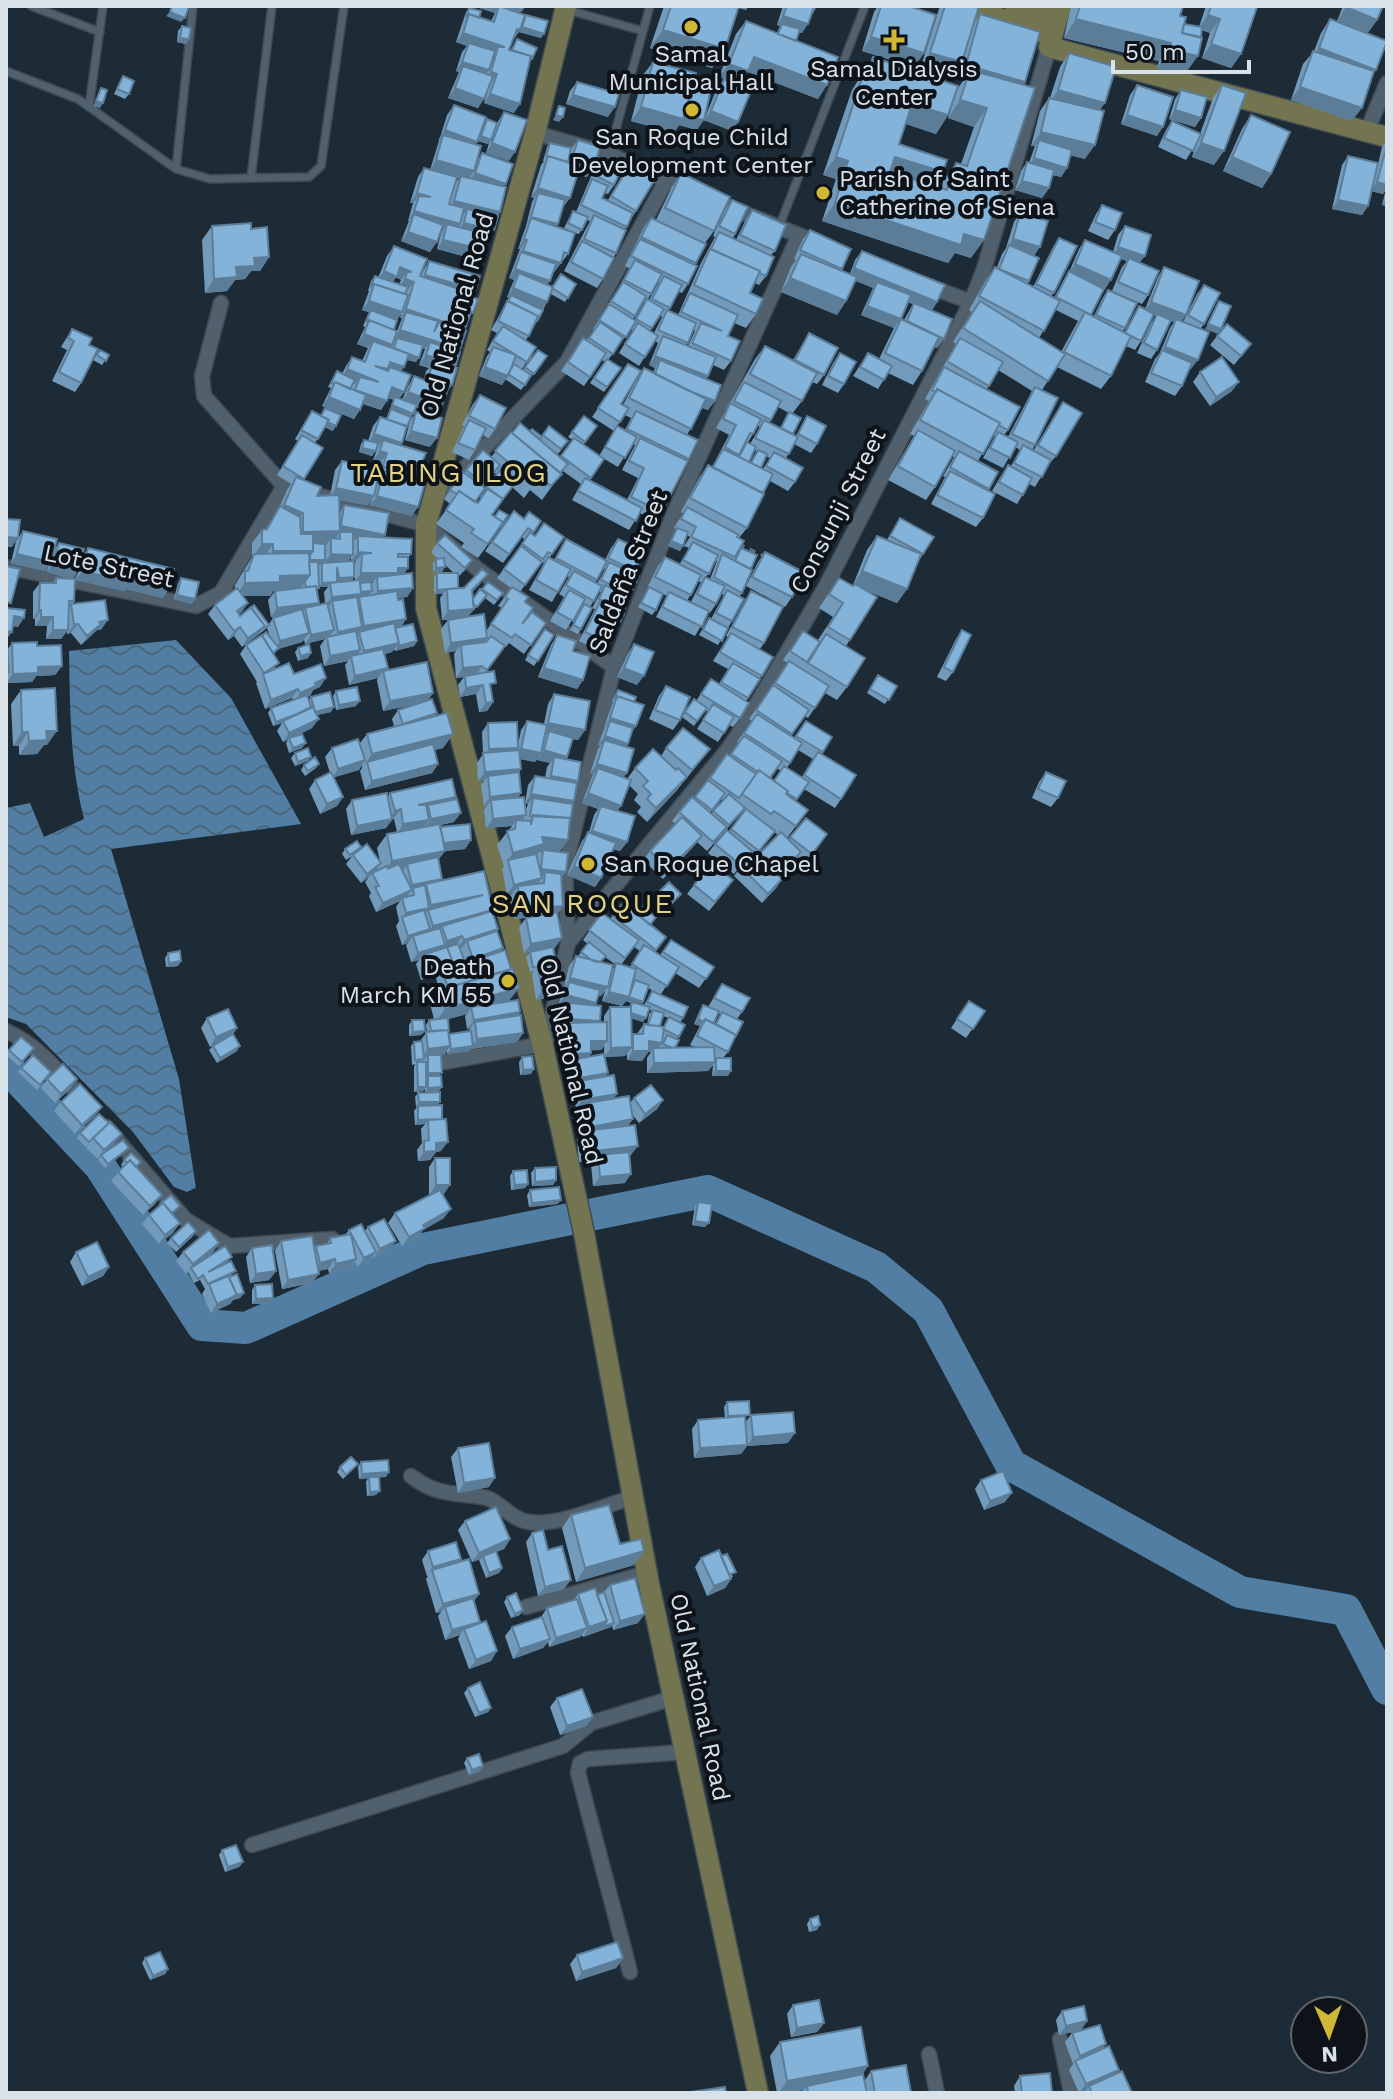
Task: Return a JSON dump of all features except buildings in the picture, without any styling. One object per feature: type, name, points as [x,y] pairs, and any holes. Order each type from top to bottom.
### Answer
[{"type":"main road","points":[[961,6],[1055,27],[1377,134]]},
{"type":"main road","points":[[1015,6],[1055,27]]},
{"type":"main road","name":"Old National Road","points":[[566,7],[535,133],[426,525],[426,608],[544,1048],[584,1233],[647,1573],[758,2093]]},
{"type":"street","name":"Consunji Street","points":[[568,943],[745,724],[826,586],[971,302],[1055,27]]},
{"type":"street","points":[[1377,134],[1387,83]]},
{"type":"street","points":[[535,133],[609,154],[779,227]]},
{"type":"street","points":[[432,502],[567,362],[666,181]]},
{"type":"street","name":"Saldaña Street","points":[[568,943],[565,867],[614,667],[674,513],[806,238],[779,227]]},
{"type":"street","points":[[990,247],[1005,253]]},
{"type":"street","points":[[914,280],[971,302]]},
{"type":"street","points":[[221,303],[202,376],[204,396],[284,486],[426,525],[480,571],[614,667]]},
{"type":"street","name":"Lote Street","points":[[6,567],[196,606],[221,593],[284,486]]},
{"type":"street","points":[[445,1062],[544,1048],[568,943]]},
{"type":"street","points":[[6,1031],[19,1036],[47,1059],[186,1220],[229,1246],[332,1239]]},
{"type":"street","points":[[411,1476],[428,1490],[492,1499],[507,1514],[526,1522],[547,1523],[633,1497]]},
{"type":"street","points":[[526,1607],[647,1573]]},
{"type":"street","points":[[252,1845],[563,1746],[591,1723],[673,1698]]},
{"type":"street","points":[[630,1972],[578,1773],[580,1763],[588,1759],[685,1752]]},
{"type":"street","points":[[1060,2039],[1071,2093]]},
{"type":"street","points":[[929,2054],[937,2093]]},
{"type":"lane","points":[[31,6],[100,32]]},
{"type":"lane","points":[[89,107],[103,6]]},
{"type":"lane","points":[[176,169],[193,6]]},
{"type":"lane","points":[[251,178],[272,6]]},
{"type":"lane","points":[[6,71],[78,99],[176,169],[210,179],[309,177],[321,166],[344,6]]},
{"type":"lane","points":[[609,154],[650,6]]},
{"type":"lane","points":[[779,227],[865,6]]},
{"type":"lane","points":[[566,7],[643,31]]},
{"type":"path","points":[[729,539],[771,559]]},
{"type":"water","points":[[176,640],[231,698],[301,824],[111,849],[179,1079],[196,1188],[187,1192],[174,1187],[133,1132],[26,1024],[6,1017],[6,808],[30,803],[44,837],[84,819],[73,757],[69,651]]},
{"type":"waterway","points":[[6,1066],[100,1166],[202,1325],[246,1328],[423,1249],[708,1191],[876,1267],[928,1310],[1011,1465],[1240,1592],[1346,1610],[1387,1689]]},
{"type":"place","name":"Samal Municipal Hall","points":[[691,27]]},
{"type":"place","name":"Samal Dialysis Center","points":[[894,40]]},
{"type":"place","name":"San Roque Child Development Center","points":[[692,110]]},
{"type":"place","name":"Parish of Saint Catherine of Siena","points":[[823,193]]},
{"type":"place","name":"San Roque Chapel","points":[[588,864]]},
{"type":"place","name":"Death March KM 55","points":[[508,981]]},
{"type":"district","name":"TABING ILOG","points":[[449,472]]},
{"type":"district","name":"SAN ROQUE","points":[[583,903]]}]
